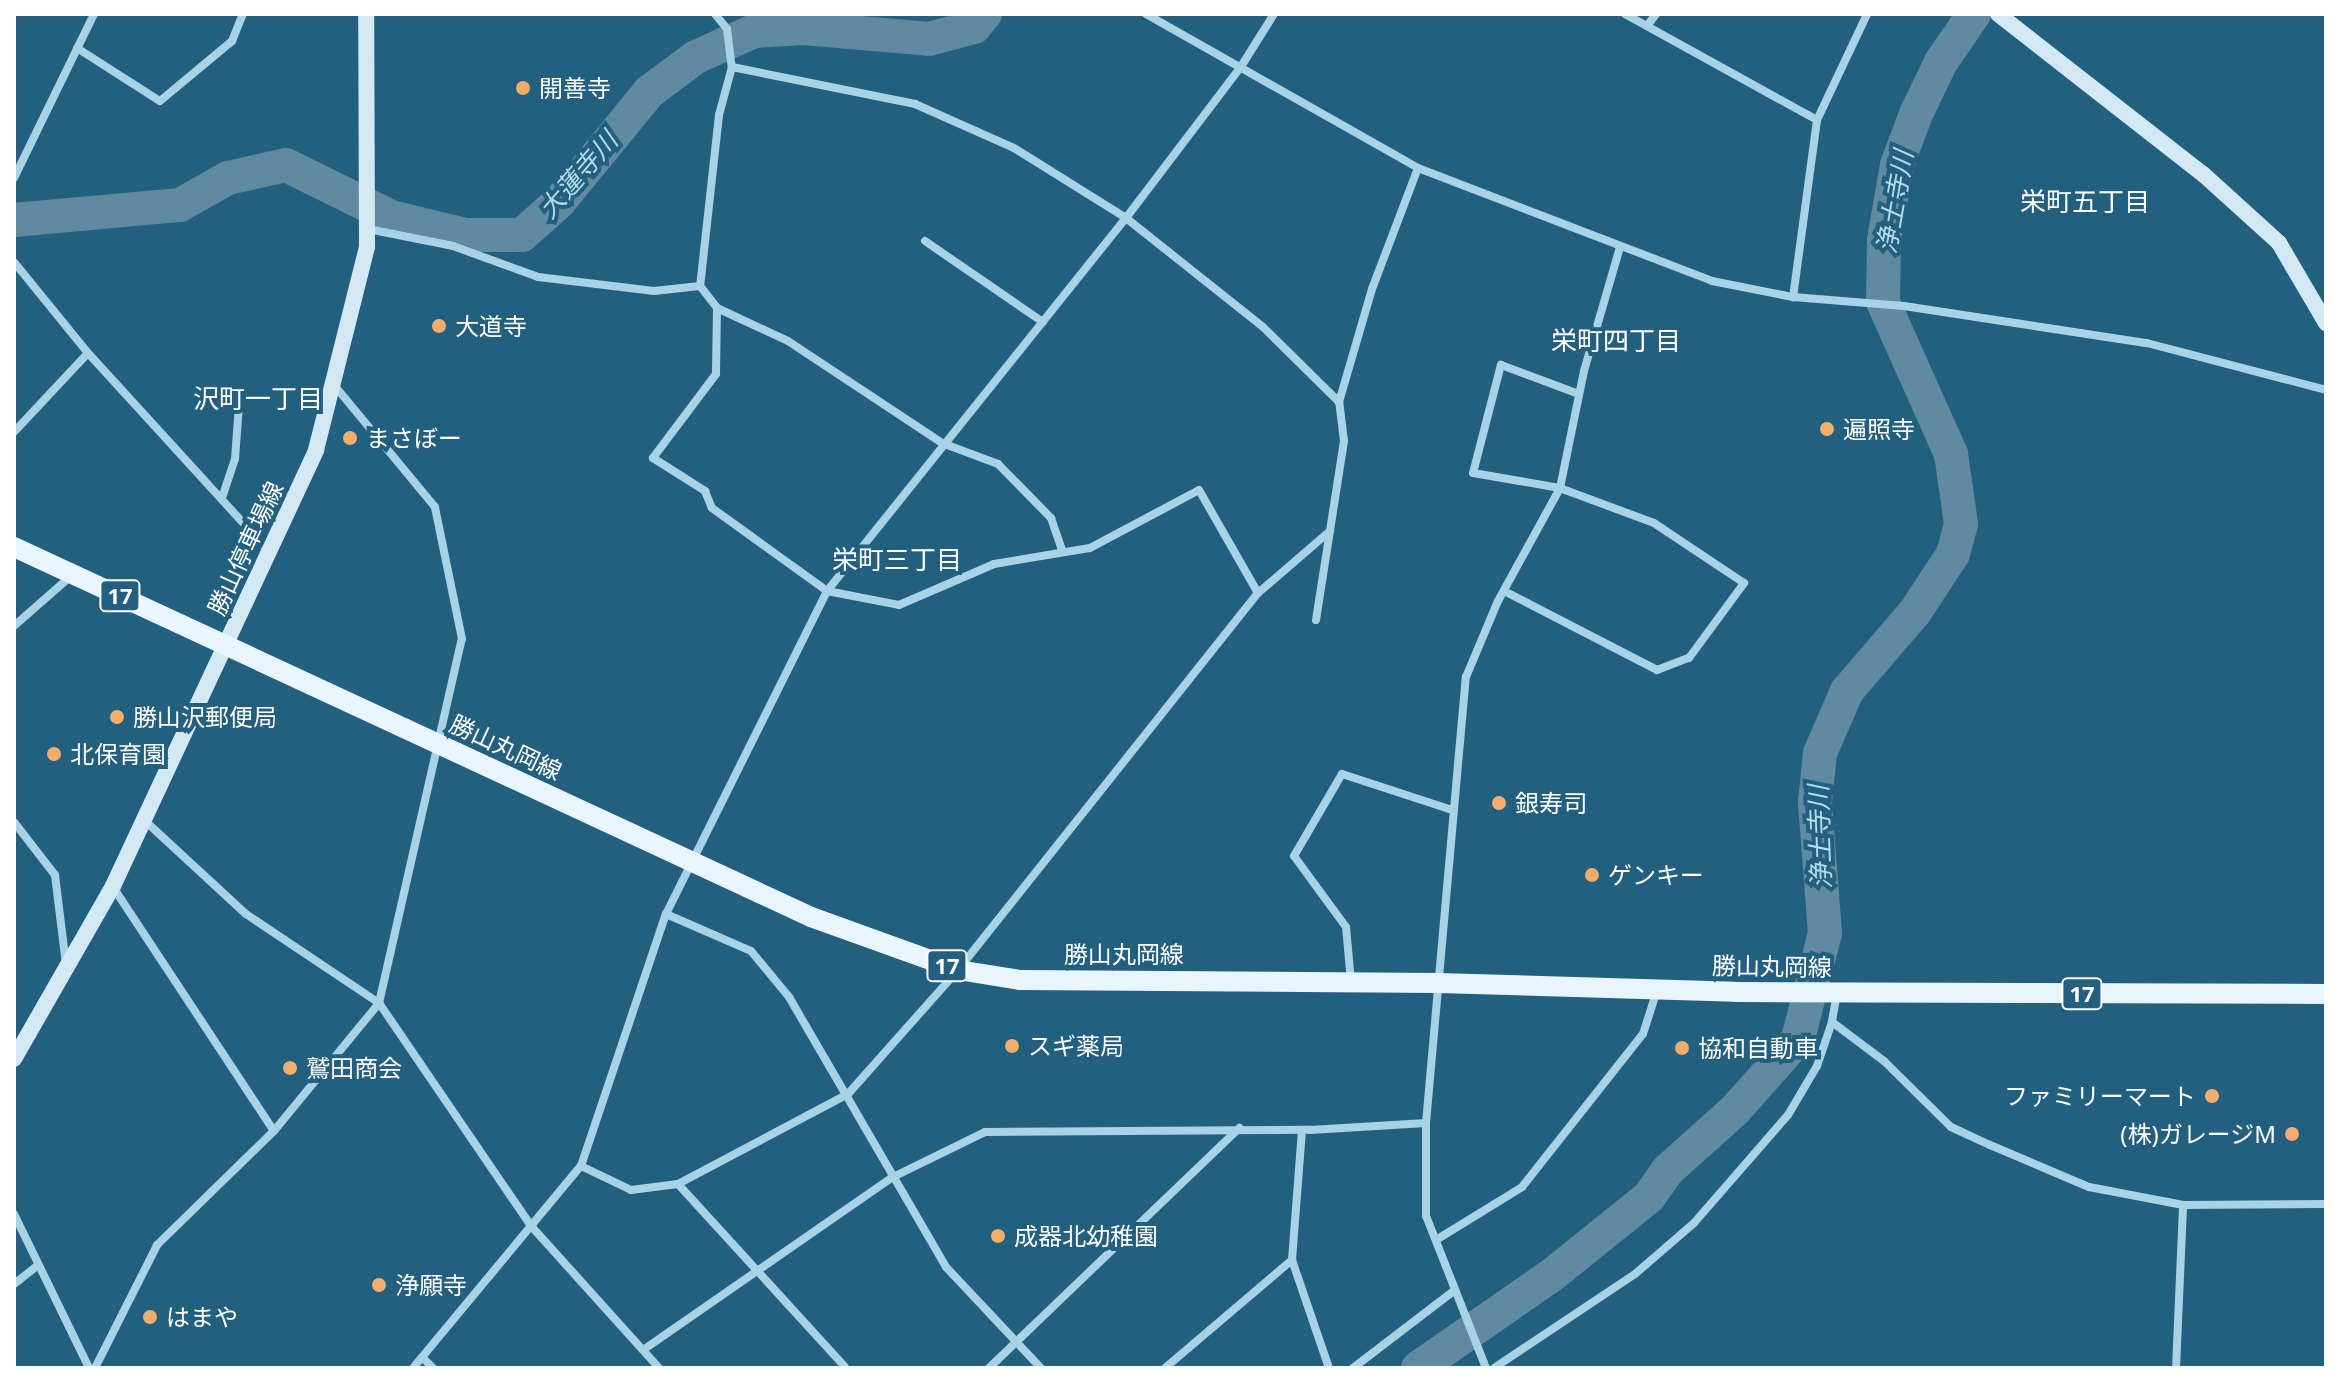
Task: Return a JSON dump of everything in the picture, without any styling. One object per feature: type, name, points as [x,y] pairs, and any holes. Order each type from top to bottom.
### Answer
[{"type":"main road","name":"勝山停車場線","points":[[14,1059],[113,886],[142,818],[227,644],[316,450],[368,229],[366,14]]},
{"type":"main road","points":[[1998,14],[2203,174],[2279,243],[2326,323]]},
{"type":"main road","name":"勝山丸岡線","points":[[14,547],[865,940],[958,970],[1020,980],[1438,983],[1735,992],[2326,994]]},
{"type":"street","points":[[14,178],[94,14]]},
{"type":"street","points":[[77,48],[160,101],[232,41],[243,14]]},
{"type":"street","points":[[715,14],[727,29],[732,67],[719,115],[700,286],[717,308],[788,341],[942,443],[998,464],[1051,518],[1062,550]]},
{"type":"street","points":[[1146,14],[1242,65],[1418,168],[1712,281],[1793,297],[1904,306],[2147,343],[2326,390]]},
{"type":"street","points":[[413,1368],[581,1166],[666,914],[827,591],[942,443],[1126,218],[1242,65],[1274,14]]},
{"type":"street","points":[[1625,14],[1817,120]]},
{"type":"street","points":[[1647,26],[1656,14]]},
{"type":"street","points":[[1793,297],[1817,120],[1867,14]]},
{"type":"street","points":[[732,67],[915,104],[1014,148],[1126,218],[1263,327],[1339,402]]},
{"type":"street","points":[[1316,620],[1344,441],[1339,402],[1372,289],[1418,168]]},
{"type":"street","points":[[368,229],[453,246],[538,277],[654,291],[700,286]]},
{"type":"street","points":[[925,241],[1043,322]]},
{"type":"street","points":[[1486,1368],[1426,1216],[1426,1123],[1466,677],[1504,591],[1560,488],[1579,394],[1620,247]]},
{"type":"street","points":[[14,262],[88,353],[270,553]]},
{"type":"street","points":[[717,308],[716,374],[653,458],[705,491],[712,508],[827,591],[899,605],[994,564],[1062,550],[1090,548],[1199,490],[1258,593]]},
{"type":"street","points":[[14,432],[88,353]]},
{"type":"street","points":[[1504,591],[1657,670],[1689,658],[1744,583],[1654,523],[1560,488],[1473,473],[1501,365],[1579,394]]},
{"type":"street","points":[[95,1368],[157,1245],[274,1131],[379,1003],[462,639],[435,507],[333,385]]},
{"type":"street","points":[[222,498],[235,459],[239,404]]},
{"type":"street","points":[[581,1166],[631,1190],[678,1184],[848,1094],[958,970],[1258,593],[1330,531]]},
{"type":"street","points":[[14,626],[73,575]]},
{"type":"street","points":[[1351,982],[1346,927],[1294,856],[1342,774],[1452,810]]},
{"type":"street","points":[[142,818],[246,914],[379,1003],[532,1227],[659,1368]]},
{"type":"street","points":[[14,822],[55,875],[66,966]]},
{"type":"street","points":[[113,886],[274,1131]]},
{"type":"street","points":[[666,914],[751,951],[789,997],[848,1094],[891,1178],[946,1267],[1041,1368]]},
{"type":"street","points":[[1436,1240],[1522,1187],[1643,1034],[1658,989]]},
{"type":"street","points":[[1494,1368],[1635,1274],[1694,1223],[1788,1115],[1817,1066],[1832,1022],[1837,993]]},
{"type":"street","points":[[1832,1022],[1884,1061],[1951,1127],[2089,1187],[2183,1205],[2326,1204]]},
{"type":"street","points":[[643,1350],[891,1178],[985,1132],[1302,1130],[1426,1123]]},
{"type":"street","points":[[989,1368],[1239,1128]]},
{"type":"street","points":[[1302,1130],[1292,1260],[1329,1368]]},
{"type":"street","points":[[678,1184],[755,1273],[846,1368]]},
{"type":"street","points":[[2176,1368],[2183,1205]]},
{"type":"street","points":[[14,1214],[36,1267],[89,1368]]},
{"type":"street","points":[[1165,1368],[1292,1260]]},
{"type":"street","points":[[14,1284],[36,1267]]},
{"type":"street","points":[[1353,1368],[1455,1290]]},
{"type":"street","points":[[423,1358],[433,1368]]},
{"type":"waterway","name":"大蓮寺川","points":[[14,220],[180,205],[228,178],[286,165],[391,217],[466,235],[522,235],[559,202],[649,92],[696,57],[754,31],[804,28],[929,39],[974,27],[985,14]]},
{"type":"waterway","name":"浄土寺川","points":[[1418,1368],[1552,1275],[1649,1197],[1667,1171],[1735,1110],[1798,1039],[1825,933],[1815,802],[1820,753],[1847,691],[1915,612],[1953,554],[1961,524],[1951,454],[1883,302],[1884,240],[1897,165],[1916,114],[1941,62],[1974,14]]},
{"type":"place","name":"開善寺","points":[[523,88]]},
{"type":"place","name":"大道寺","points":[[439,326]]},
{"type":"place","name":"遍照寺","points":[[1827,429]]},
{"type":"place","name":"まさぼー","points":[[350,438]]},
{"type":"place","name":"勝山沢郵便局","points":[[117,717]]},
{"type":"place","name":"北保育園","points":[[54,754]]},
{"type":"place","name":"銀寿司","points":[[1499,803]]},
{"type":"place","name":"ゲンキー","points":[[1592,875]]},
{"type":"place","name":"スギ薬局","points":[[1012,1046]]},
{"type":"place","name":"協和自動車","points":[[1682,1048]]},
{"type":"place","name":"鷲田商会","points":[[290,1068]]},
{"type":"place","name":"ファミリーマート","points":[[2212,1096]]},
{"type":"place","name":"(株)ガレージM","points":[[2292,1134]]},
{"type":"place","name":"成器北幼稚園","points":[[998,1236]]},
{"type":"place","name":"浄願寺","points":[[379,1285]]},
{"type":"place","name":"はまや","points":[[150,1317]]},
{"type":"district","name":"栄町五丁目","points":[[2085,202]]},
{"type":"district","name":"栄町四丁目","points":[[1616,341]]},
{"type":"district","name":"沢町一丁目","points":[[258,399]]},
{"type":"district","name":"栄町三丁目","points":[[897,560]]}]
